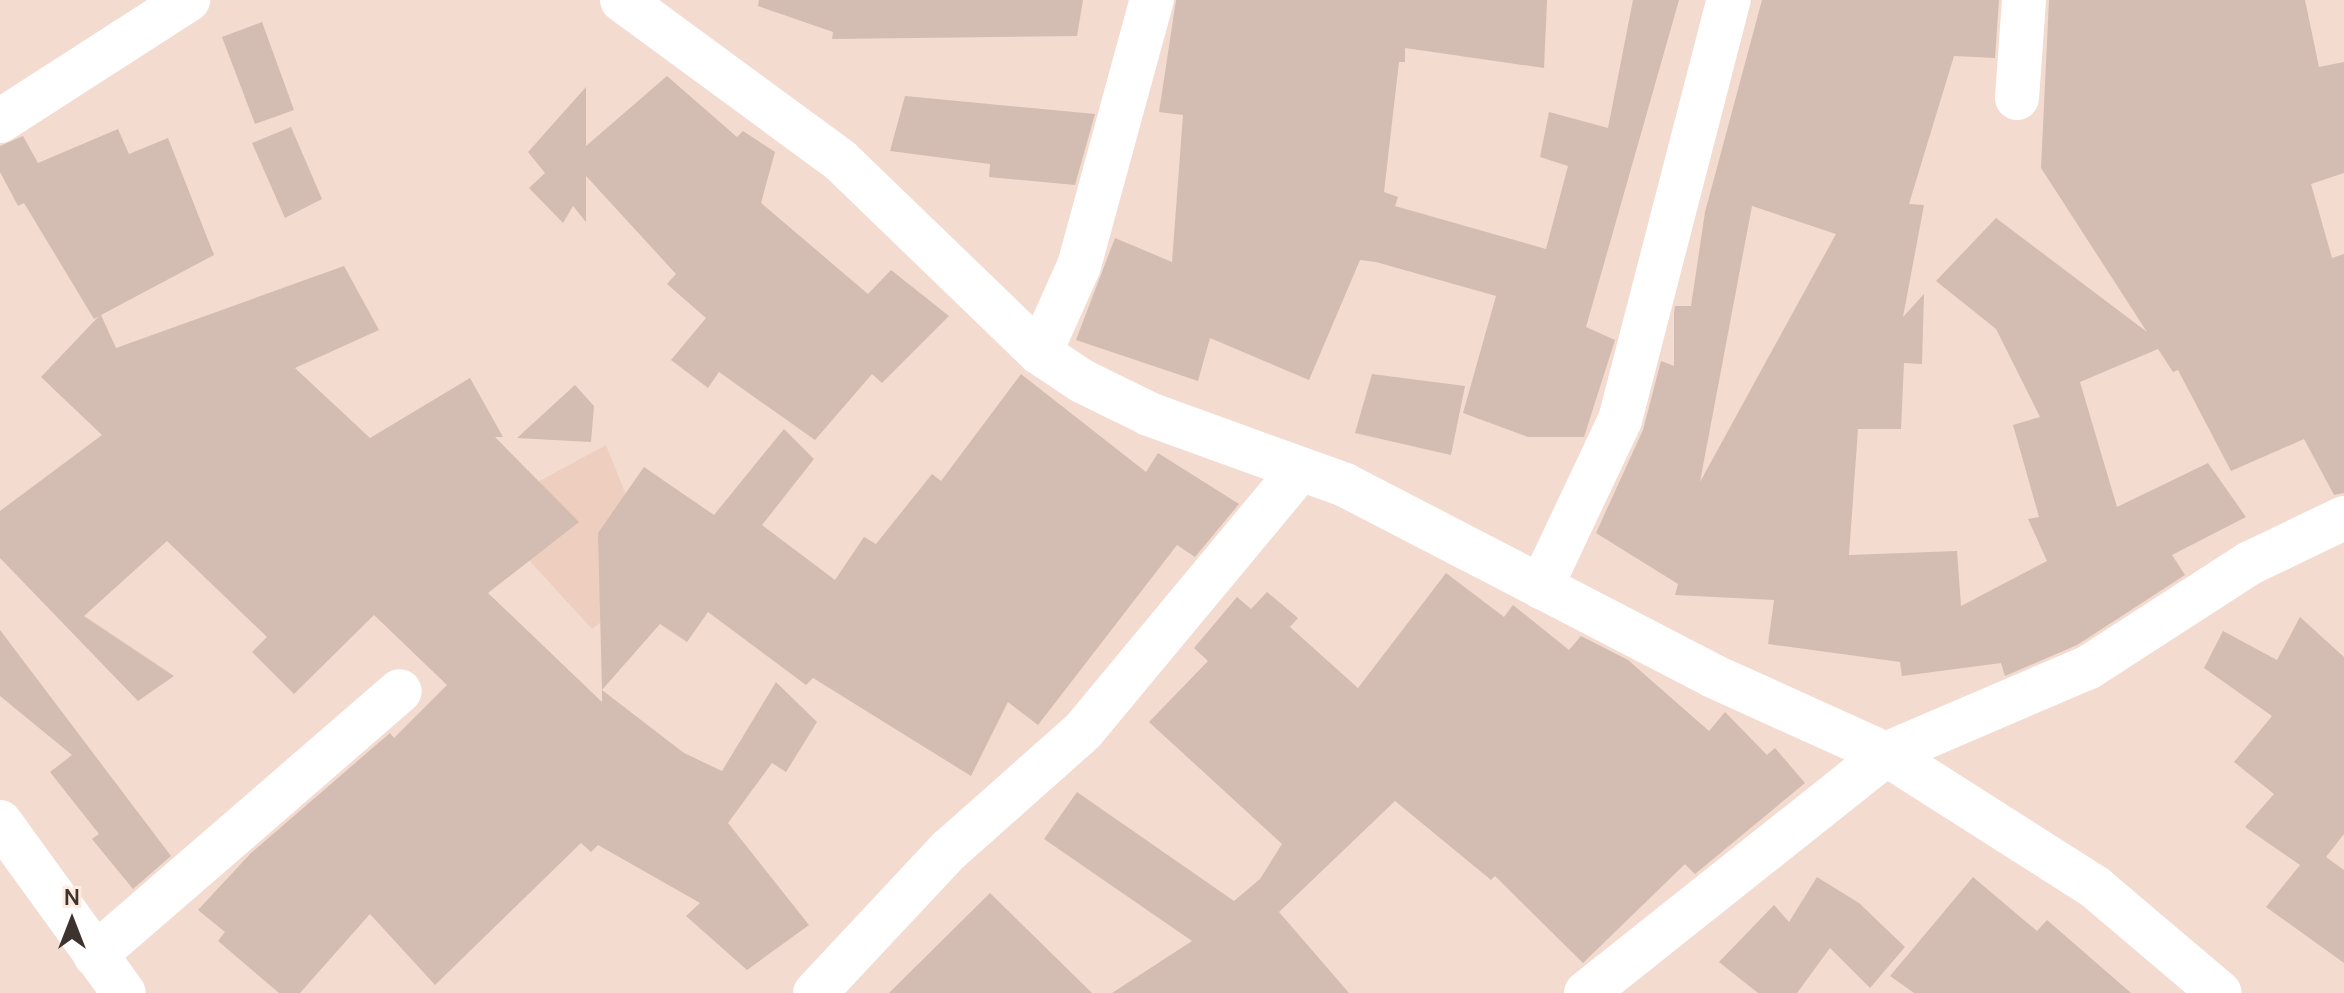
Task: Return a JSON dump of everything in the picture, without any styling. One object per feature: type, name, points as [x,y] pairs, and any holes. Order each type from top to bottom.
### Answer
[{"type":"street","points":[[0,121],[188,0]]},
{"type":"street","points":[[622,0],[840,160],[1040,353],[1082,381],[1149,414],[1394,508],[1713,676],[1886,754],[2096,888],[2220,993]]},
{"type":"street","points":[[1040,353],[1079,266],[1152,0]]},
{"type":"street","points":[[1541,587],[1620,420],[1729,0]]},
{"type":"street","points":[[2017,98],[2024,0]]},
{"type":"street","points":[[815,993],[949,850],[1083,731],[1300,470]]},
{"type":"street","points":[[1586,993],[1886,754],[2089,667],[2250,563],[2344,518]]},
{"type":"street","points":[[95,955],[400,691]]},
{"type":"street","points":[[0,822],[124,993]]},
{"type":"shaded area","points":[[606,445],[659,578],[592,629],[484,511]]},
{"type":"building","points":[[759,0],[1083,0],[1077,36],[832,39],[833,32],[758,6]]},
{"type":"building","points":[[1176,0],[1547,0],[1544,68],[1405,48],[1405,62],[1399,62],[1384,192],[1398,197],[1395,206],[1546,249],[1568,166],[1540,157],[1549,112],[1608,128],[1633,0],[1679,0],[1586,327],[1615,340],[1584,437],[1528,437],[1463,413],[1496,296],[1376,262],[1360,260],[1309,380],[1210,338],[1198,381],[1076,340],[1115,238],[1172,262],[1183,115],[1159,112]]},
{"type":"building","points":[[1762,0],[1999,0],[1995,58],[1954,56],[1909,204],[1924,205],[1903,317],[1924,294],[1922,364],[1904,363],[1901,429],[1858,429],[1849,555],[1957,551],[1961,606],[2047,561],[2028,519],[2039,517],[2013,425],[2040,417],[1996,329],[1936,281],[1996,218],[2147,332],[2041,168],[2049,0],[2305,0],[2319,67],[2344,62],[2344,173],[2311,184],[2332,258],[2344,254],[2344,493],[2334,495],[2304,439],[2231,471],[2178,370],[2173,372],[2158,349],[2080,382],[2117,507],[2208,463],[2246,517],[2172,555],[2185,575],[2077,645],[2005,676],[2001,663],[1902,676],[1900,662],[1768,644],[1774,600],[1675,595],[1678,584],[1596,533],[1643,430],[1661,361],[1674,366],[1675,306],[1691,306],[1705,212]],"holes":[[[1752,206],[1836,234],[1700,482]]]},
{"type":"building","points":[[262,22],[294,110],[255,124],[222,37]]},
{"type":"building","points":[[667,76],[737,137],[743,131],[775,152],[761,203],[868,294],[891,270],[949,316],[882,383],[872,374],[815,440],[719,372],[708,388],[671,360],[706,318],[667,284],[676,274],[586,176],[586,222],[573,206],[563,223],[529,188],[545,173],[528,152],[586,87],[586,146]]},
{"type":"building","points":[[905,96],[1095,114],[1075,185],[989,177],[990,164],[890,151]]},
{"type":"building","points":[[291,127],[322,199],[285,218],[252,143]]},
{"type":"building","points":[[118,129],[129,154],[168,138],[214,255],[101,315],[116,348],[344,266],[379,330],[295,368],[370,438],[470,378],[503,437],[495,437],[579,522],[488,593],[602,702],[602,690],[684,753],[722,771],[776,682],[817,722],[786,772],[772,763],[728,823],[809,925],[747,970],[686,916],[700,903],[598,845],[591,852],[581,843],[435,985],[370,914],[300,993],[279,993],[218,941],[225,932],[198,910],[251,853],[390,733],[394,738],[447,685],[374,615],[294,694],[252,652],[267,637],[167,541],[84,616],[174,676],[138,701],[0,558],[0,511],[102,435],[41,377],[99,316],[94,319],[24,203],[18,206],[0,172],[0,146],[23,136],[38,163]]},
{"type":"building","points":[[1021,374],[1146,472],[1158,453],[1239,504],[1195,557],[1177,545],[1038,725],[1008,702],[971,776],[813,678],[806,685],[708,612],[687,642],[660,624],[602,690],[598,533],[644,467],[714,515],[784,429],[814,459],[762,525],[835,580],[864,537],[876,544],[932,474],[941,481]]},
{"type":"building","points":[[1372,374],[1465,386],[1451,455],[1355,433]]},
{"type":"building","points":[[575,385],[594,406],[591,442],[517,438]]},
{"type":"building","points":[[1446,573],[1504,617],[1513,605],[1569,650],[1581,636],[1628,660],[1709,731],[1725,712],[1767,755],[1775,748],[1805,783],[1695,874],[1685,864],[1583,963],[1495,876],[1491,880],[1395,801],[1279,912],[1349,993],[1112,993],[1192,941],[1044,839],[1077,792],[1234,901],[1260,879],[1282,844],[1149,722],[1208,661],[1194,648],[1237,597],[1251,609],[1267,592],[1298,618],[1290,627],[1358,688]]},
{"type":"building","points":[[2300,617],[2344,657],[2344,834],[2326,857],[2344,870],[2344,963],[2266,907],[2300,865],[2245,827],[2274,794],[2234,762],[2272,716],[2204,668],[2223,631],[2277,660]]},
{"type":"building","points":[[0,630],[171,856],[133,889],[92,839],[99,834],[50,772],[72,755],[0,696]]},
{"type":"building","points":[[1817,877],[1859,903],[1905,947],[1870,988],[1830,948],[1797,993],[1758,993],[1719,962],[1774,905],[1789,922]]},
{"type":"building","points":[[1973,877],[2037,931],[2047,920],[2131,993],[1914,993],[1890,976]]},
{"type":"building","points":[[990,893],[1092,993],[889,993]]}]
